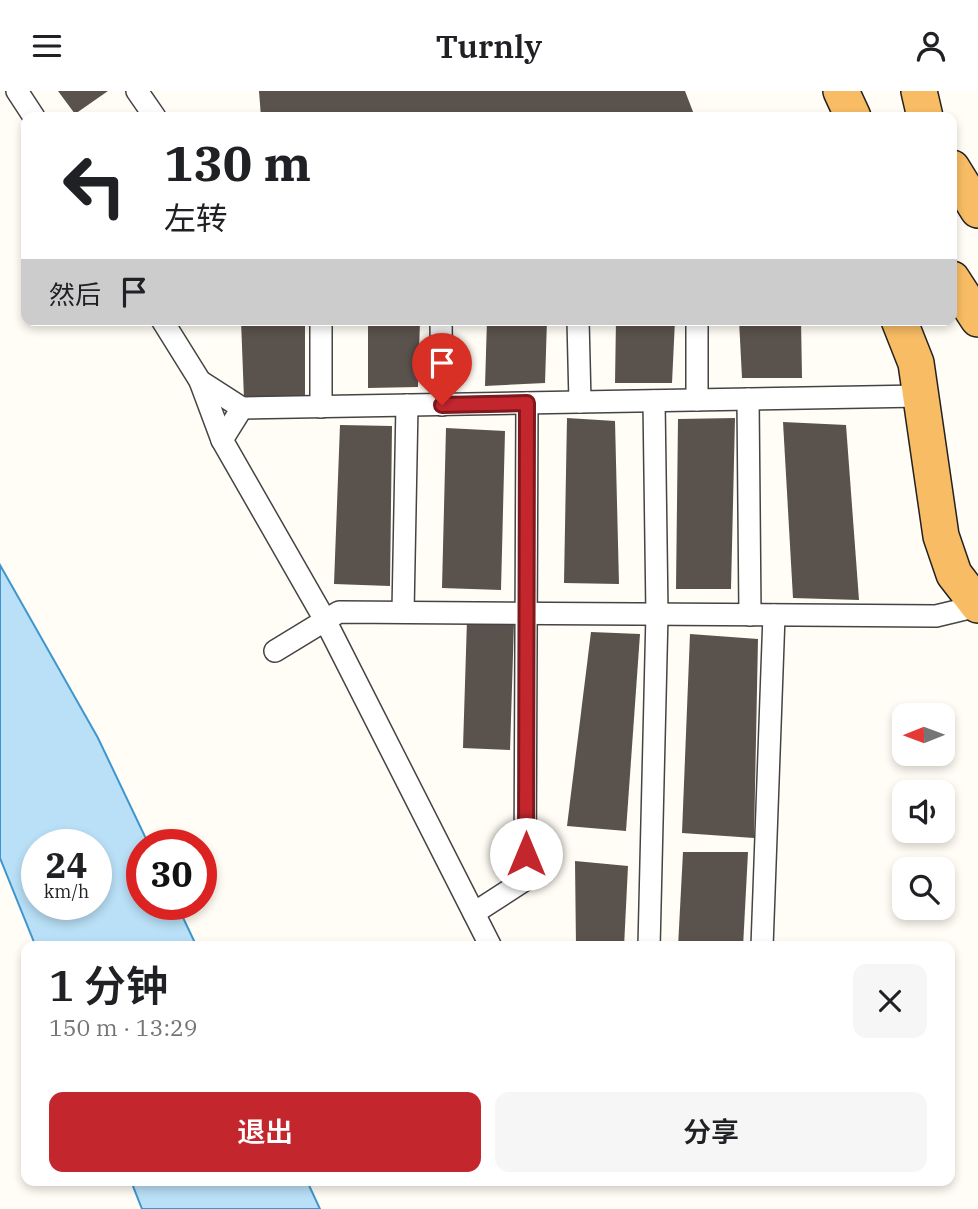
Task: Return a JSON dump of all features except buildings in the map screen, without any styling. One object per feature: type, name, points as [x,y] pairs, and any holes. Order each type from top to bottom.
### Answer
[{"type":"highway","points":[[816,91],[823,112]]},
{"type":"highway","points":[[841,91],[851,112]]},
{"type":"highway","points":[[919,91],[924,112]]},
{"type":"highway","points":[[957,177],[978,210]]},
{"type":"highway","points":[[957,287],[978,319]]},
{"type":"highway","points":[[901,326],[916,363],[941,536],[954,574],[978,605]]},
{"type":"street","points":[[17,91],[31,112]]},
{"type":"street","points":[[137,91],[152,112]]},
{"type":"street","points":[[166,326],[200,381],[222,440],[325,620],[488,941]]},
{"type":"street","points":[[321,326],[321,407]]},
{"type":"street","points":[[441,326],[442,405]]},
{"type":"street","points":[[578,326],[580,402]]},
{"type":"street","points":[[697,326],[698,400]]},
{"type":"street","points":[[200,381],[242,408],[921,396]]},
{"type":"street","points":[[748,399],[750,615]]},
{"type":"street","points":[[649,941],[657,614],[654,401]]},
{"type":"street","points":[[474,913],[525,880],[527,403]]},
{"type":"street","points":[[403,612],[407,405]]},
{"type":"street","points":[[222,440],[242,408]]},
{"type":"street","points":[[275,651],[339,611],[936,616],[978,605]]},
{"type":"street","points":[[762,941],[775,615]]},
{"type":"water","points":[[0,565],[98,738],[141,829],[126,829],[126,920],[184,920],[194,941],[34,941],[25,920],[112,920],[112,829],[21,829],[21,910],[0,858]]},
{"type":"water","points":[[133,1186],[309,1186],[320,1209],[142,1209]]},
{"type":"route","points":[[442,405],[527,403],[526,854]]}]
